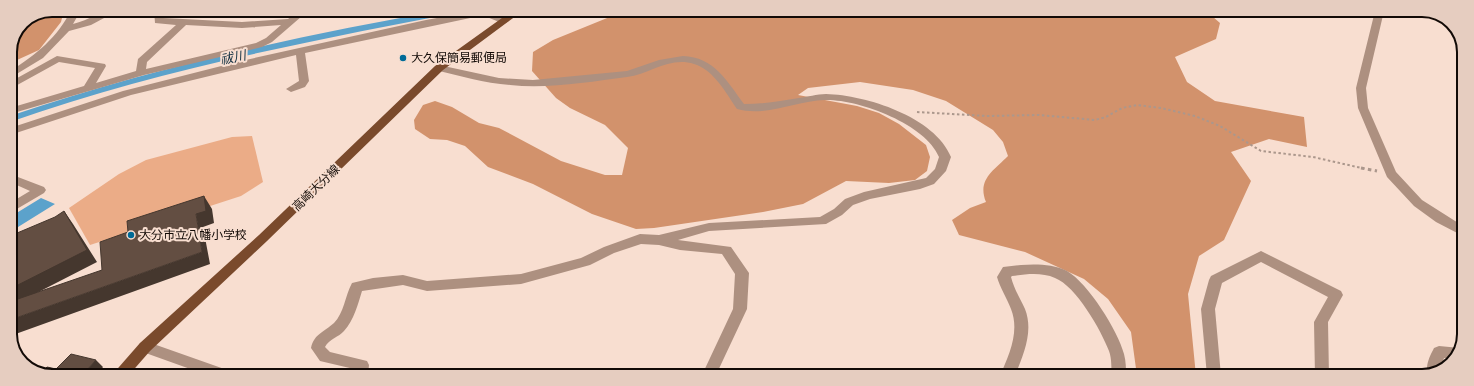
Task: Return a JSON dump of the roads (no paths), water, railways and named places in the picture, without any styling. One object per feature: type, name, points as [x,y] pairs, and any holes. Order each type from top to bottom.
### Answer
[{"type":"main road","name":"高崎大分線","points":[[125,369],[439,68],[510,17]]},
{"type":"street","points":[[17,70],[46,50],[65,29],[72,17]]},
{"type":"street","points":[[65,29],[88,23],[100,17]]},
{"type":"street","points":[[158,17],[158,21],[183,23],[242,25],[291,22]]},
{"type":"street","points":[[17,109],[141,73],[259,45],[269,40],[297,17]]},
{"type":"street","points":[[17,130],[127,93],[300,50],[460,17]]},
{"type":"street","points":[[495,17],[504,21]]},
{"type":"street","points":[[1379,17],[1361,88],[1363,108],[1391,174],[1418,203],[1440,219],[1457,229]]},
{"type":"street","points":[[141,73],[142,61],[183,23]]},
{"type":"street","points":[[291,89],[301,85],[304,81],[300,50]]},
{"type":"street","points":[[17,82],[57,59],[101,66],[88,88]]},
{"type":"street","points":[[439,68],[491,80],[519,83],[561,81],[609,74],[626,74],[653,65],[678,60],[692,60],[706,64],[716,73],[741,107],[766,107],[825,97],[852,101],[896,113],[931,136],[941,147],[945,157],[940,171],[930,181],[920,185],[868,195],[849,202],[838,212],[822,221],[709,227],[659,240]]},
{"type":"street","points":[[17,181],[40,190],[17,205]]},
{"type":"street","points":[[362,369],[362,365],[324,357],[318,348],[322,339],[337,328],[344,319],[357,287],[373,283],[403,280],[427,286],[521,279],[584,262],[609,250],[640,239],[659,240],[680,245],[726,250],[742,273],[740,308],[712,369]]},
{"type":"street","points":[[1213,369],[1208,309],[1216,280],[1261,256],[1336,295],[1321,322],[1322,369]]},
{"type":"street","points":[[1010,369],[1022,326],[1019,312],[1007,290],[1004,277],[1008,271],[1026,269],[1050,271],[1063,276],[1085,299],[1107,330],[1117,353],[1118,369]]},
{"type":"street","points":[[145,348],[207,369]]},
{"type":"street","points":[[1434,366],[1439,352],[1451,353]]},
{"type":"water","name":"祓川","points":[[406,17],[436,17],[238,57],[180,71],[66,103],[17,120],[17,114],[171,68],[279,42]]},
{"type":"water","points":[[41,198],[55,204],[17,228],[17,213]]},
{"type":"place","name":"大久保簡易郵便局","points":[[403,58]]},
{"type":"place","name":"大分市立八幡小学校","points":[[131,235]]}]
